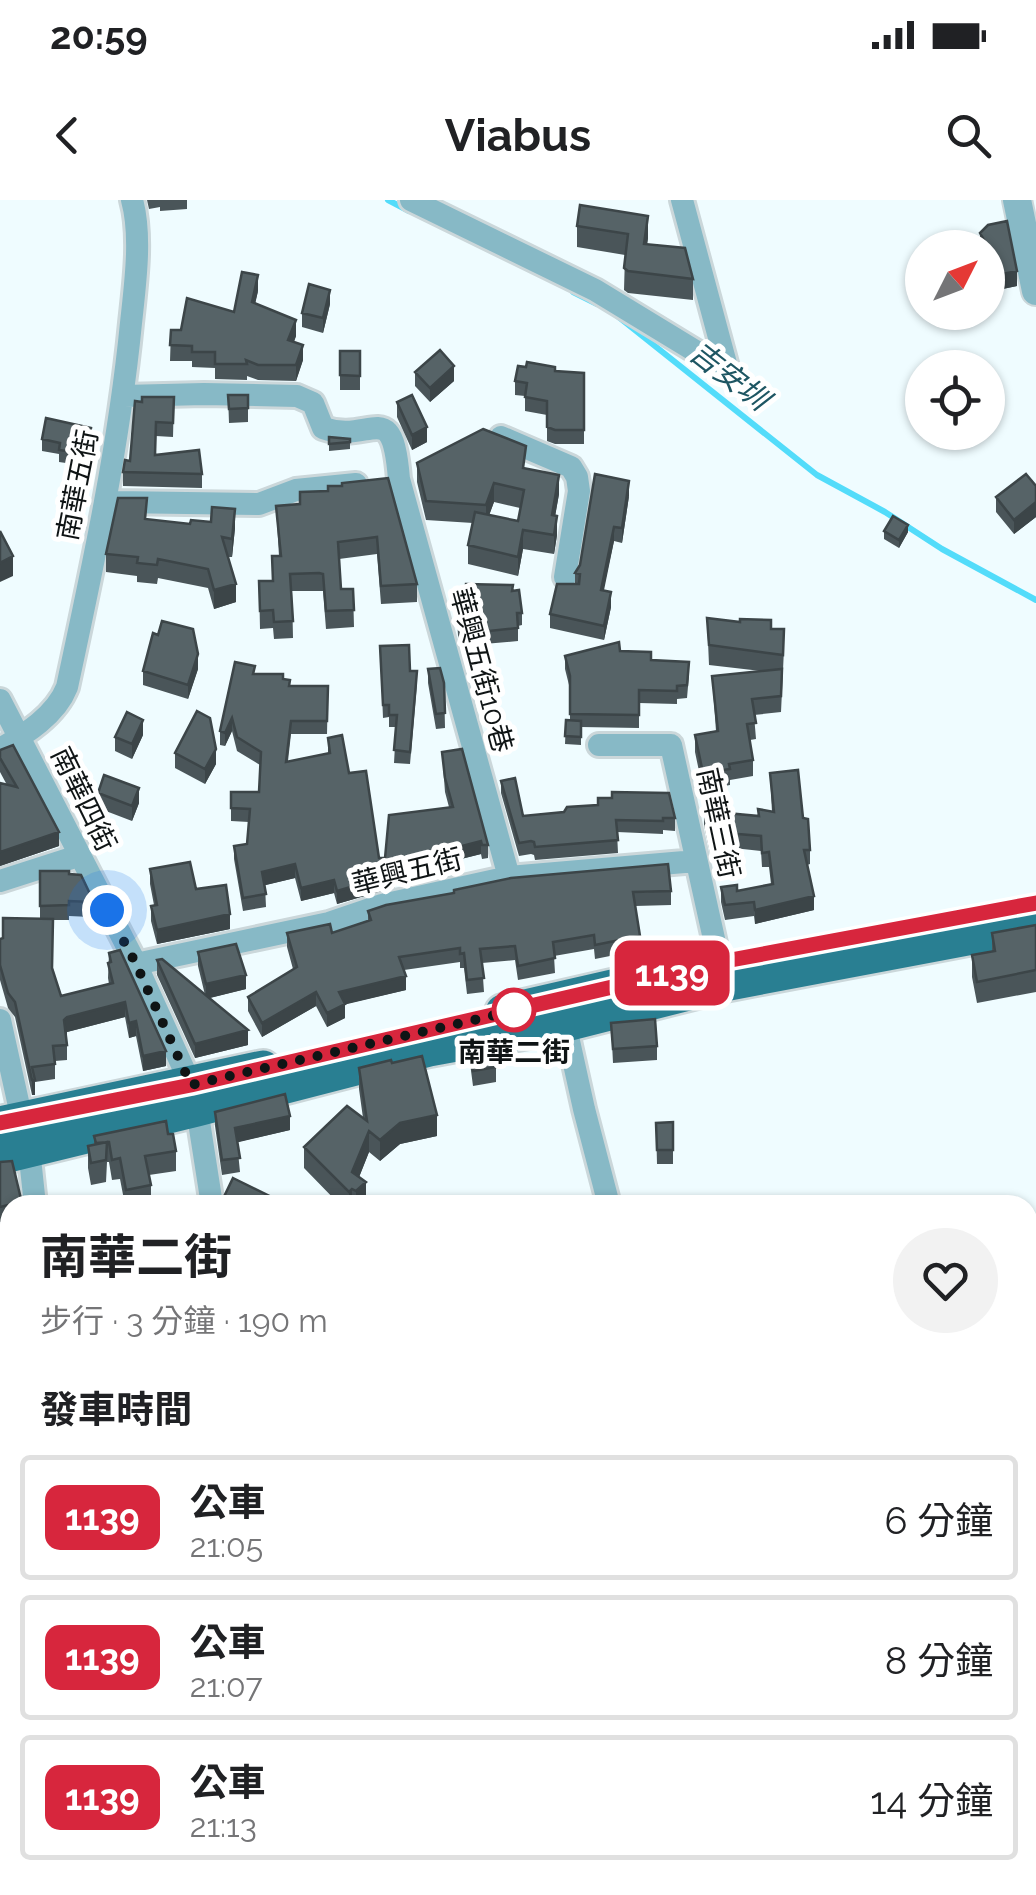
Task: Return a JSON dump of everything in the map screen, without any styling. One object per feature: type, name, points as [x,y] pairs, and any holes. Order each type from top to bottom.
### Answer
[{"type":"main road","points":[[15,1136],[429,1049],[722,973],[1036,903]]},
{"type":"main road","points":[[722,973],[1036,925]]},
{"type":"street","name":"南華五街","points":[[10,743],[57,707],[67,687],[124,396],[134,289],[136,226],[132,200]]},
{"type":"street","points":[[411,200],[595,290],[728,372],[682,200]]},
{"type":"street","points":[[1017,200],[1036,291]]},
{"type":"street","name":"華興五街10巷","points":[[124,396],[297,396],[312,402],[323,428],[334,432],[380,428],[387,431],[394,440],[404,473],[509,876]]},
{"type":"street","points":[[485,432],[572,467],[579,491],[565,578]]},
{"type":"street","points":[[106,501],[259,504],[296,490],[404,473]]},
{"type":"street","name":"南華四街","points":[[0,700],[10,743],[78,856],[136,964],[194,1097],[210,1195]]},
{"type":"street","name":"南華三街","points":[[600,744],[672,745],[722,973]]},
{"type":"street","points":[[0,882],[78,856]]},
{"type":"street","name":"華興五街","points":[[136,964],[329,923],[382,905],[509,876],[696,861]]},
{"type":"street","points":[[563,1012],[606,1195]]},
{"type":"street","points":[[0,1020],[19,1106],[15,1136],[32,1195]]},
{"type":"building","points":[[580,205],[648,216],[644,244],[685,248],[693,279],[628,271],[624,268],[628,234],[577,226]]},
{"type":"building","points":[[1007,221],[1017,271],[1005,273],[1005,230],[983,230]]},
{"type":"building","points":[[242,272],[258,275],[252,302],[296,320],[288,340],[303,345],[296,365],[258,365],[246,360],[247,364],[215,364],[215,352],[192,352],[192,346],[170,345],[171,330],[181,330],[187,298],[234,312]]},
{"type":"building","points":[[309,284],[330,290],[323,318],[302,313]]},
{"type":"building","points":[[440,350],[454,366],[430,388],[415,372]]},
{"type":"building","points":[[340,351],[360,351],[360,376],[340,375]]},
{"type":"building","points":[[527,362],[555,367],[555,371],[584,373],[584,430],[547,427],[547,401],[525,397],[527,383],[515,381],[518,366],[526,367]]},
{"type":"building","points":[[228,395],[248,395],[248,408],[229,409]]},
{"type":"building","points":[[412,395],[427,427],[412,435],[397,402]]},
{"type":"building","points":[[142,397],[174,397],[173,423],[156,422],[155,455],[199,450],[202,474],[123,472],[125,460],[130,461],[135,401],[142,402]]},
{"type":"building","points":[[46,418],[91,428],[87,454],[59,450],[60,443],[42,439]]},
{"type":"building","points":[[483,429],[526,446],[523,468],[559,475],[552,515],[557,516],[554,535],[523,530],[518,557],[468,545],[475,512],[518,521],[524,490],[494,483],[486,505],[426,501],[417,463]]},
{"type":"building","points":[[329,437],[350,439],[350,442],[329,444]]},
{"type":"building","points":[[595,474],[629,481],[622,528],[614,527],[601,590],[611,592],[604,626],[550,614],[557,584],[579,584],[580,574],[575,573],[580,565]]},
{"type":"building","points":[[1026,474],[1036,486],[1036,502],[1014,520],[996,497]]},
{"type":"building","points":[[388,478],[417,584],[381,586],[377,537],[338,542],[341,589],[353,589],[354,610],[326,611],[323,574],[319,573],[290,574],[293,621],[274,622],[273,610],[260,611],[259,581],[273,581],[272,556],[281,556],[276,506],[300,504],[300,492],[328,491],[328,486]]},
{"type":"building","points":[[118,498],[147,498],[145,519],[190,524],[191,520],[211,522],[212,507],[235,509],[232,539],[222,537],[236,584],[214,590],[208,569],[158,559],[157,565],[137,563],[138,557],[106,554]]},
{"type":"building","points":[[893,516],[908,525],[899,540],[884,531]]},
{"type":"building","points":[[0,531],[13,556],[0,563]]},
{"type":"building","points":[[466,584],[513,585],[512,591],[519,590],[522,613],[517,613],[518,628],[461,634],[457,619],[463,619]]},
{"type":"building","points":[[707,618],[771,620],[771,629],[784,629],[783,655],[709,645]]},
{"type":"building","points":[[162,621],[193,629],[198,654],[188,685],[143,671],[153,633],[158,635]]},
{"type":"building","points":[[619,642],[620,651],[651,652],[651,660],[689,662],[687,685],[677,686],[677,691],[639,690],[639,715],[570,714],[570,676],[565,656]]},
{"type":"building","points":[[409,645],[410,671],[417,671],[410,752],[394,750],[397,715],[389,715],[389,705],[383,705],[380,646]]},
{"type":"building","points":[[235,662],[255,666],[253,674],[283,674],[283,679],[290,680],[289,686],[328,686],[327,721],[291,721],[286,762],[330,753],[328,738],[342,735],[349,773],[366,771],[379,858],[385,858],[389,815],[453,807],[442,752],[462,749],[488,845],[481,841],[443,851],[445,861],[394,872],[337,891],[334,880],[301,888],[295,864],[262,872],[266,894],[243,898],[234,846],[247,844],[250,809],[231,808],[231,792],[259,792],[261,752],[237,737],[232,718],[225,733],[220,731]]},
{"type":"building","points":[[440,668],[445,713],[436,714],[428,669]]},
{"type":"building","points":[[782,669],[781,696],[752,699],[756,723],[747,724],[753,760],[703,773],[695,735],[718,731],[712,676]]},
{"type":"building","points":[[197,711],[210,718],[216,749],[205,769],[175,753]]},
{"type":"building","points":[[127,712],[143,720],[132,744],[115,737]]},
{"type":"building","points":[[566,720],[581,721],[581,737],[565,736]]},
{"type":"building","points":[[13,745],[59,832],[0,852],[0,783],[17,787],[0,758],[0,750]]},
{"type":"building","points":[[798,770],[803,818],[808,819],[810,850],[804,850],[814,896],[755,910],[754,902],[725,905],[721,887],[737,885],[737,891],[773,884],[769,852],[762,853],[761,836],[715,832],[715,839],[710,839],[704,811],[759,816],[758,809],[774,812],[770,773]]},
{"type":"building","points":[[104,775],[139,788],[132,806],[98,793]]},
{"type":"building","points":[[515,778],[523,816],[598,805],[598,798],[612,798],[612,792],[669,793],[675,818],[616,820],[618,840],[535,847],[531,841],[519,843],[501,781]]},
{"type":"building","points":[[190,862],[196,889],[226,885],[230,914],[157,930],[151,906],[157,905],[150,869]]},
{"type":"building","points":[[668,864],[671,891],[633,892],[640,936],[595,945],[594,935],[553,942],[555,958],[518,966],[515,946],[480,949],[484,978],[467,980],[460,948],[399,957],[406,976],[339,992],[345,1004],[327,1013],[316,992],[262,1023],[248,997],[297,967],[287,933],[330,924],[332,933],[371,920],[368,911],[386,905],[511,878]]},
{"type":"building","points":[[40,871],[81,875],[91,902],[40,906]]},
{"type":"building","points":[[3,918],[53,919],[52,968],[61,996],[113,983],[109,953],[120,950],[166,1051],[143,1056],[136,1021],[129,1023],[125,1002],[67,1017],[67,1045],[53,1046],[55,1064],[32,1067],[32,1080],[15,1002],[8,993],[0,965]]},
{"type":"building","points":[[1036,925],[1036,970],[977,982],[972,955],[995,951],[992,933]]},
{"type":"building","points":[[236,944],[246,975],[206,984],[198,952]]},
{"type":"building","points":[[162,959],[248,1030],[195,1044],[157,960]]},
{"type":"building","points":[[655,1019],[657,1046],[613,1049],[611,1023]]},
{"type":"building","points":[[493,1044],[496,1067],[473,1071],[470,1049]]},
{"type":"building","points":[[422,1056],[437,1115],[400,1123],[380,1140],[369,1131],[352,1172],[366,1182],[349,1192],[304,1147],[347,1106],[367,1121],[359,1068]]},
{"type":"building","points":[[285,1094],[290,1116],[235,1128],[240,1158],[222,1160],[215,1112]]},
{"type":"building","points":[[166,1121],[176,1151],[145,1156],[151,1185],[126,1190],[120,1158],[112,1160],[109,1142],[96,1143],[94,1136]]},
{"type":"building","points":[[673,1122],[673,1150],[657,1150],[656,1123]]},
{"type":"building","points":[[107,1142],[106,1160],[91,1163],[88,1146]]},
{"type":"building","points":[[12,1161],[20,1195],[0,1195],[0,1162]]},
{"type":"building","points":[[233,1178],[268,1195],[225,1195]]},
{"type":"waterway","name":"吉安圳","points":[[388,200],[409,211]]},
{"type":"waterway","name":"吉安圳","points":[[573,292],[597,304]]},
{"type":"waterway","name":"吉安圳","points":[[616,315],[817,475],[1036,600]]},
{"type":"bus line","name":"1139","points":[[0,1123],[191,1085],[720,962],[1036,903]]},
{"type":"place","name":"南華二街","points":[[514,1010]]},
{"type":"route","points":[[107,910],[191,1085],[526,1008],[514,1010]]}]
